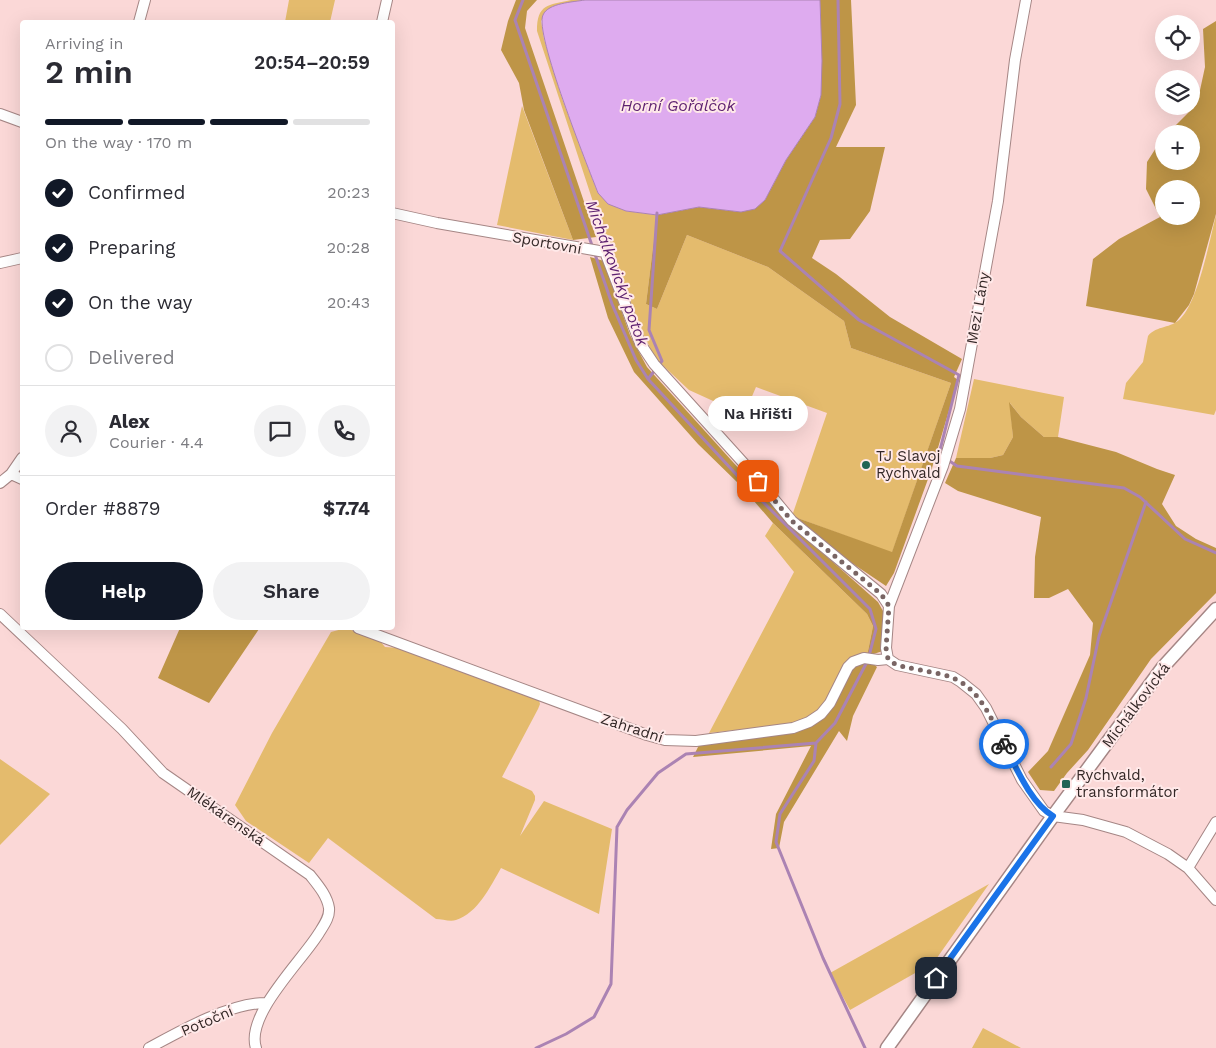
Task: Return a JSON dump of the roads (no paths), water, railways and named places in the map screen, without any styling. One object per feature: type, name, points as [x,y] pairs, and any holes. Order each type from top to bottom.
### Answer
[{"type":"street","points":[[140,20],[145,0]]},
{"type":"street","points":[[382,20],[387,0]]},
{"type":"street","name":"Mezi Lány","points":[[889,606],[943,466],[960,408],[998,201],[1015,60],[1026,0]]},
{"type":"street","points":[[0,114],[20,121]]},
{"type":"street","name":"Sportovní","points":[[395,214],[437,223],[605,252],[637,336],[654,364],[748,468],[792,521],[881,594],[889,606]]},
{"type":"street","points":[[0,263],[20,258]]},
{"type":"street","points":[[0,483],[20,461]]},
{"type":"street","points":[[10,474],[20,478]]},
{"type":"street","points":[[889,606],[886,648],[883,659],[897,665],[953,678],[976,694],[986,708],[1022,780],[1044,811],[1053,816],[1083,820],[1126,832],[1168,854],[1188,868],[1216,900]]},
{"type":"street","name":"Michálkovická","points":[[887,1048],[1053,816],[1163,667],[1216,609]]},
{"type":"street","name":"Mlékárenská","points":[[0,614],[122,729],[163,773],[310,875],[318,884],[327,901],[328,917],[316,939],[267,1003],[255,1030],[256,1048]]},
{"type":"street","name":"Zahradní","points":[[363,630],[665,740],[696,741],[793,728],[809,722],[821,714],[830,703],[848,667],[853,662],[864,658],[883,659]]},
{"type":"street","points":[[1188,868],[1216,822]]},
{"type":"street","name":"Potoční","points":[[149,1048],[201,1022],[255,1003],[267,1003]]},
{"type":"water","name":"Horní Gořalčok","points":[[585,0],[820,0],[821,95],[815,117],[786,160],[765,200],[755,209],[741,212],[699,207],[657,215],[626,211],[608,204],[598,193],[563,101],[546,47],[542,27],[543,15],[550,8]]},
{"type":"waterway","name":"Michálkovický potok","points":[[523,0],[515,20],[612,304],[636,360],[648,379],[746,485],[870,609],[876,629],[868,660],[835,723],[816,743],[686,754],[658,773],[627,810],[617,827],[611,984],[594,1017],[566,1034],[536,1048]]},
{"type":"waterway","points":[[838,0],[840,104],[831,138],[780,251],[859,320],[959,375],[939,454],[957,466],[1124,488],[1140,497],[1185,539],[1216,553]]},
{"type":"waterway","points":[[648,379],[662,361],[649,330],[657,213]]},
{"type":"waterway","points":[[1051,767],[1071,744],[1086,698],[1099,636],[1146,502]]},
{"type":"waterway","points":[[816,743],[814,761],[780,814],[776,842],[823,958],[865,1048]]},
{"type":"place","name":"TJ Slavoj Rychvald","points":[[866,465]]},
{"type":"place","name":"Na Hřišti","points":[[758,481]]},
{"type":"place","name":"Rychvald, transformátor","points":[[1066,784]]}]
